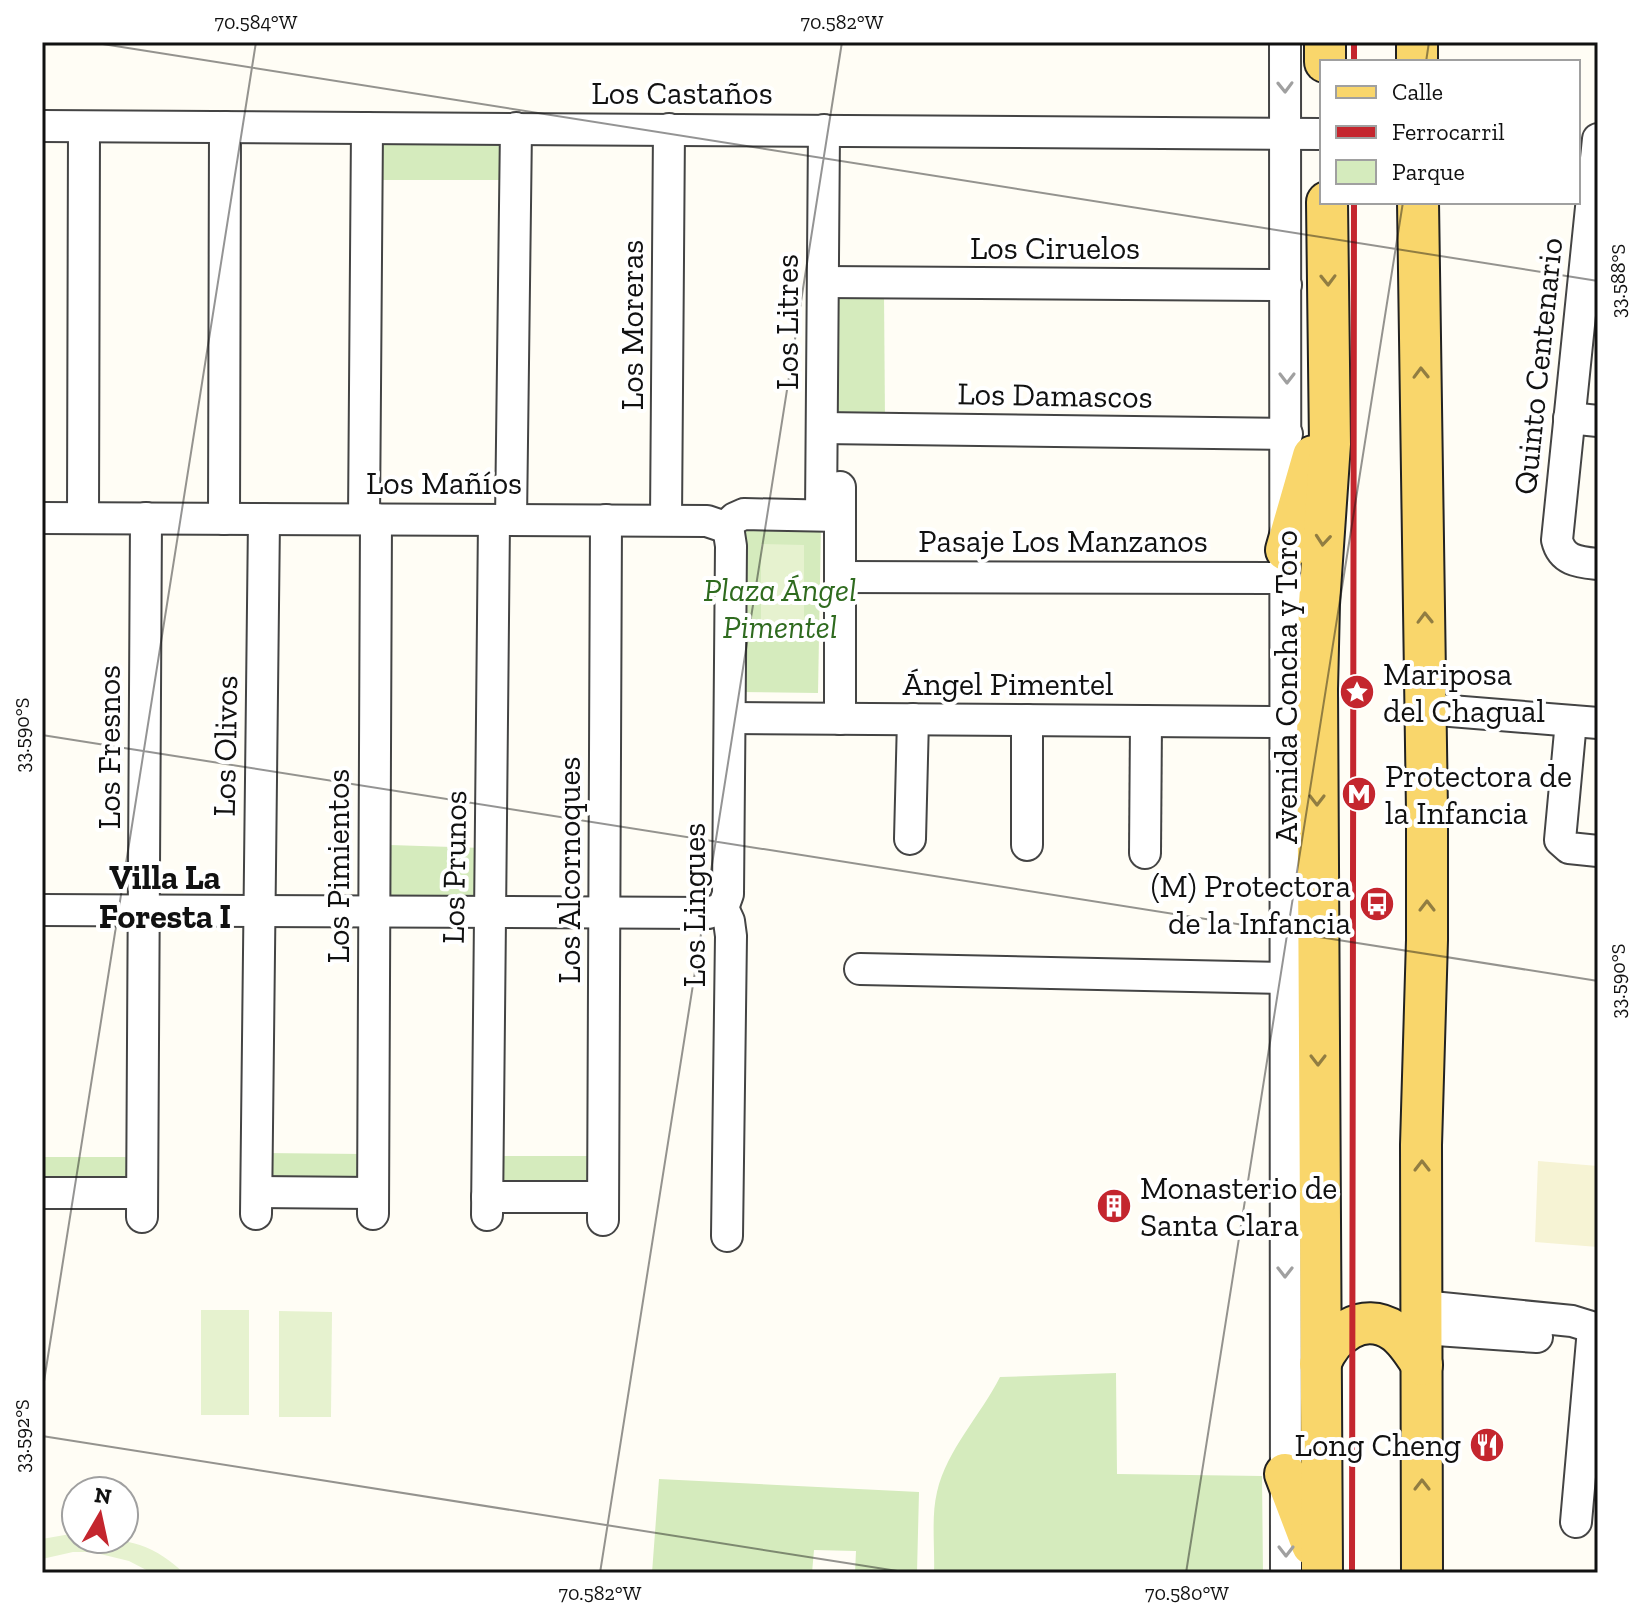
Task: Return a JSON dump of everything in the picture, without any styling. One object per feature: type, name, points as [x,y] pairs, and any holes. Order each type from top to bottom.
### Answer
[{"type":"main road","name":"Avenida Concha y Toro","points":[[1310,1572],[1320,1364],[1317,665],[1328,486],[1327,204]]},
{"type":"main road","points":[[1418,204],[1427,940],[1421,1145],[1422,1573]]},
{"type":"main road","points":[[1286,564],[1330,394]]},
{"type":"main road","points":[[1320,1364],[1336,1337],[1356,1324],[1383,1326],[1405,1341],[1422,1333]]},
{"type":"main road","points":[[1285,1474],[1310,1572]]},
{"type":"street","name":"Avenida Concha y Toro","points":[[1285,42],[1285,1474]]},
{"type":"street","name":"Los Castaños","points":[[42,126],[1320,134]]},
{"type":"street","points":[[83,518],[84,127]]},
{"type":"street","points":[[224,519],[225,127]]},
{"type":"street","name":"Los Pimientos","points":[[367,128],[374,912],[373,1203]]},
{"type":"street","name":"Los Prunos","points":[[516,128],[490,912],[487,1206],[603,1209]]},
{"type":"street","name":"Los Moreras","points":[[666,520],[669,129]]},
{"type":"street","name":"Los Litres","points":[[824,130],[823,282],[831,429],[831,515],[840,577],[840,719]]},
{"type":"street","name":"Quinto Centenario","points":[[1598,140],[1583,420],[1557,533],[1561,551],[1571,560],[1598,564]]},
{"type":"street","name":"Los Ciruelos","points":[[823,282],[1286,285]]},
{"type":"street","name":"Los Damascos","points":[[831,429],[1287,434]]},
{"type":"street","name":"Los Mañíos","points":[[42,518],[666,520],[714,521],[725,527],[744,514],[831,515]]},
{"type":"street","name":"Los Fresnos","points":[[42,1193],[142,1205],[146,518]]},
{"type":"street","name":"Los Olivos","points":[[264,519],[256,1203],[373,1203]]},
{"type":"street","name":"Los Alcornoques","points":[[603,1209],[606,520]]},
{"type":"street","name":"Los Lingues","points":[[725,527],[731,539],[728,894],[723,908],[731,936],[727,1236]]},
{"type":"street","name":"Pasaje Los Manzanos","points":[[840,577],[1286,564]]},
{"type":"street","points":[[1426,709],[1584,722],[1560,840],[1569,848],[1598,851]]},
{"type":"street","name":"Ángel Pimentel","points":[[730,718],[1286,722]]},
{"type":"street","points":[[910,839],[913,719]]},
{"type":"street","points":[[1027,720],[1027,845]]},
{"type":"street","points":[[1145,853],[1146,721]]},
{"type":"street","points":[[42,910],[714,913],[723,908]]},
{"type":"street","points":[[860,969],[1285,978]]},
{"type":"street","points":[[1422,1333],[1559,1339],[1580,1337],[1595,1329]]},
{"type":"street","points":[[1576,1522],[1595,1329]]},
{"type":"shaded area","points":[[1538,1161],[1598,1166],[1598,1247],[1535,1242]]},
{"type":"green space","points":[[377,142],[499,142],[500,180],[377,180]]},
{"type":"green space","points":[[830,294],[884,294],[885,422],[837,420]]},
{"type":"green space","name":"Plaza Ángel Pimentel","points":[[741,524],[821,526],[818,693],[738,692]]},
{"type":"green space","points":[[761,544],[804,545],[804,624],[761,624]]},
{"type":"green space","points":[[390,845],[483,848],[484,898],[389,897]]},
{"type":"green space","points":[[264,1153],[363,1154],[363,1185],[264,1185]]},
{"type":"green space","points":[[497,1156],[596,1156],[596,1187],[497,1187]]},
{"type":"green space","points":[[42,1157],[131,1157],[131,1188],[42,1188]]},
{"type":"green space","points":[[201,1310],[249,1310],[249,1415],[201,1415]]},
{"type":"green space","points":[[279,1311],[332,1312],[331,1417],[279,1417]]},
{"type":"green space","points":[[1116,1373],[1117,1474],[1262,1476],[1263,1573],[934,1573],[934,1512],[942,1476],[956,1447],[1000,1377]]},
{"type":"green space","points":[[659,1479],[919,1492],[917,1573],[855,1573],[856,1551],[814,1550],[812,1573],[652,1573]]},
{"type":"green space","points":[[60,1536],[60,1555],[42,1559],[42,1539]]},
{"type":"green space","points":[[140,1545],[158,1553],[184,1573],[152,1573],[129,1561],[104,1555],[140,1555]]},
{"type":"railway","points":[[1354,42],[1354,60]]},
{"type":"railway","points":[[1352,1573],[1354,204]]},
{"type":"place","name":"Mariposa del Chagual","points":[[1357,692]]},
{"type":"place","name":"Protectora de la Infancia","points":[[1359,794]]},
{"type":"place","name":"(M) Protectora de la Infancia","points":[[1377,904]]},
{"type":"place","name":"Monasterio de Santa Clara","points":[[1114,1206]]},
{"type":"place","name":"Long Cheng","points":[[1487,1445]]},
{"type":"district","name":"Villa La Foresta I","points":[[165,896]]}]
